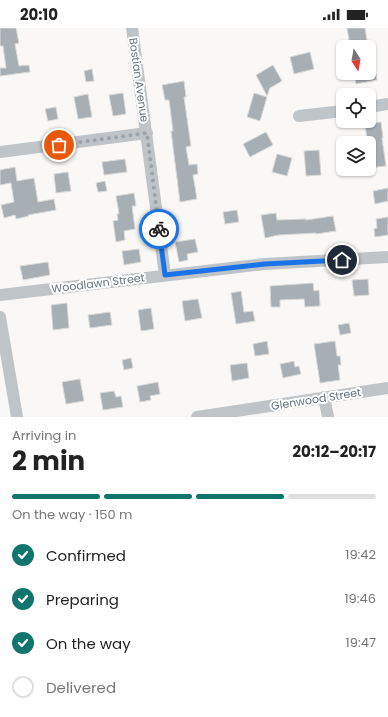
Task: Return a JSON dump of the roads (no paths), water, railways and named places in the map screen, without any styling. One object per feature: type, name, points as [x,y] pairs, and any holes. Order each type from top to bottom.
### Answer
[{"type":"street","name":"Bostian Avenue","points":[[132,28],[165,275]]},
{"type":"street","points":[[376,106],[388,104]]},
{"type":"street","points":[[299,116],[336,112]]},
{"type":"street","points":[[0,152],[147,133]]},
{"type":"street","name":"Woodlawn Street","points":[[0,295],[265,264],[388,257]]},
{"type":"street","points":[[0,316],[18,417]]},
{"type":"street","name":"Glenwood Street","points":[[197,417],[388,388]]},
{"type":"street","points":[[324,397],[328,417]]}]
